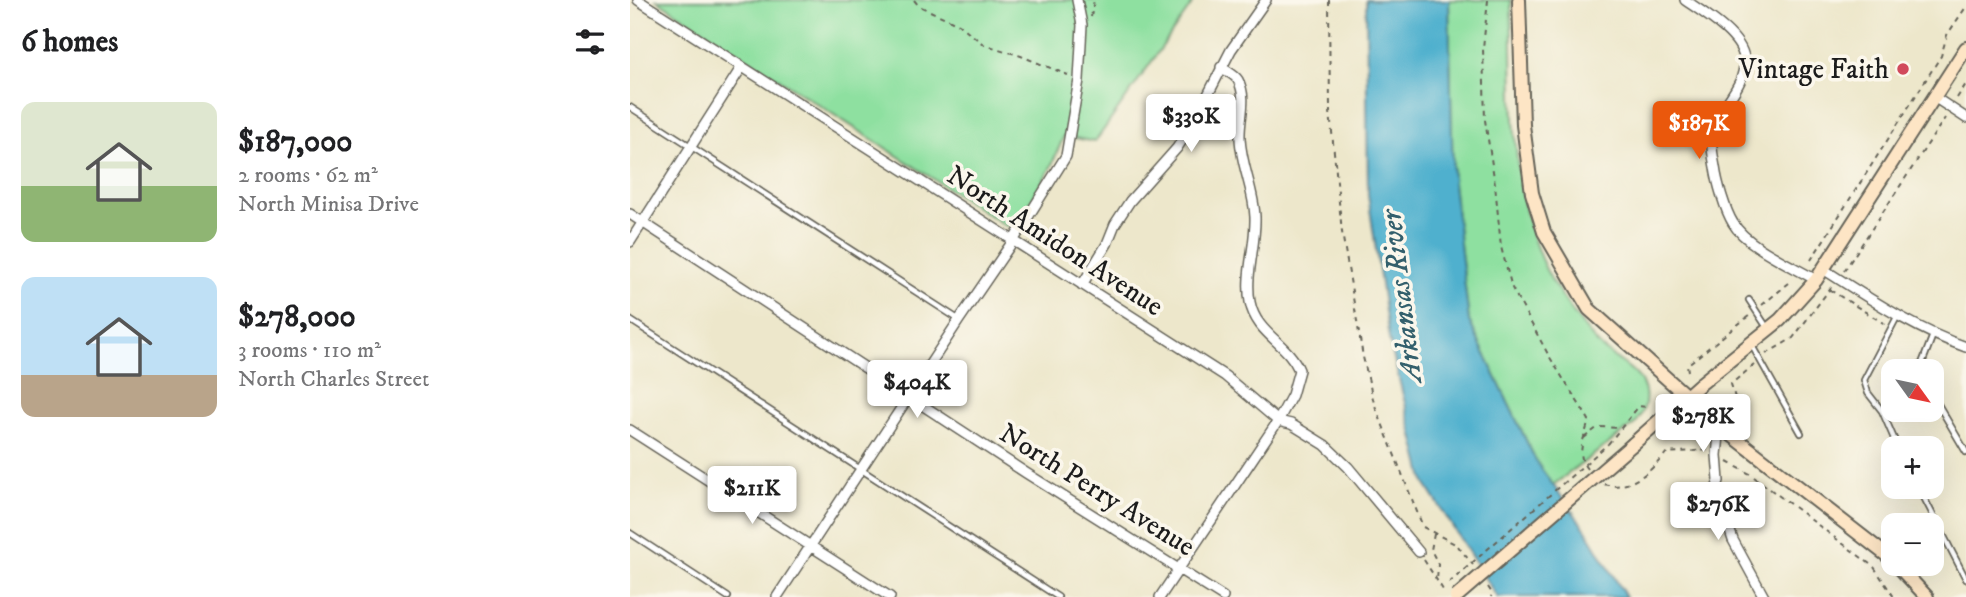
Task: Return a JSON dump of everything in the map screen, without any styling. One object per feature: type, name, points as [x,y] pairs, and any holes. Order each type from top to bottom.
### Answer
[{"type":"main road","points":[[1519,0],[1523,125],[1532,193],[1544,232],[1589,309],[1720,426],[1881,551]]},
{"type":"main road","points":[[1456,597],[1686,396],[1780,320],[1819,274],[1966,48]]},
{"type":"main road","points":[[1908,576],[1927,597]]},
{"type":"street","name":"North Amidon Avenue","points":[[638,0],[1225,376],[1278,421],[1291,424],[1325,444],[1348,467],[1419,552]]},
{"type":"street","points":[[777,597],[1013,241],[1066,156],[1079,80],[1082,25],[1077,0]]},
{"type":"street","points":[[1082,285],[1130,201],[1177,148],[1195,120],[1221,67],[1266,0]]},
{"type":"street","points":[[1685,0],[1737,39],[1744,58],[1742,75],[1716,120],[1710,137],[1716,174],[1733,224],[1751,242],[1819,274],[1838,279],[1933,335],[1966,347]]},
{"type":"street","points":[[1160,597],[1278,421],[1292,395],[1299,370],[1290,353],[1258,323],[1250,303],[1255,215],[1240,137],[1244,100],[1237,78],[1221,67]]},
{"type":"street","points":[[630,242],[741,68]]},
{"type":"street","points":[[1934,97],[1966,118]]},
{"type":"street","name":"North Perry Avenue","points":[[630,214],[1026,473],[1223,597]]},
{"type":"street","points":[[1720,426],[1717,455],[1719,481],[1716,489],[1733,540],[1764,597]]},
{"type":"street","points":[[630,430],[890,597]]},
{"type":"lane","points":[[630,107],[959,320]]},
{"type":"lane","points":[[1749,300],[1769,329]]},
{"type":"lane","points":[[1893,436],[1882,411],[1868,393],[1864,380],[1898,316]]},
{"type":"lane","points":[[630,320],[1058,597]]},
{"type":"lane","points":[[1924,359],[1933,335]]},
{"type":"lane","points":[[1751,343],[1801,433]]},
{"type":"lane","points":[[1944,414],[1966,452]]},
{"type":"lane","points":[[1925,499],[1966,579]]},
{"type":"lane","points":[[630,533],[728,597]]},
{"type":"path","points":[[914,0],[919,6],[959,24],[983,44],[1048,66],[1079,80]]},
{"type":"path","points":[[1329,0],[1330,112],[1342,232],[1363,357],[1374,403],[1423,527],[1457,545],[1479,574]]},
{"type":"path","points":[[1488,0],[1483,48],[1485,120],[1501,247],[1512,288],[1549,356],[1589,420],[1580,451],[1580,461],[1592,476]]},
{"type":"path","points":[[1811,260],[1941,56],[1947,35],[1966,7]]},
{"type":"path","points":[[1735,398],[1731,384],[1760,359],[1793,338],[1851,264],[1966,84]]},
{"type":"path","points":[[1688,371],[1687,365],[1790,283]]},
{"type":"path","points":[[1829,290],[1891,328]]},
{"type":"path","points":[[1449,583],[1608,444],[1639,406],[1646,407]]},
{"type":"path","points":[[1584,438],[1598,427],[1621,428]]},
{"type":"path","points":[[1601,483],[1614,487],[1635,480],[1653,469],[1666,453],[1707,450],[1750,474],[1874,567],[1894,597]]},
{"type":"path","points":[[1434,534],[1431,550],[1438,564],[1437,583]]},
{"type":"path","points":[[1419,552],[1448,597]]},
{"type":"path","points":[[1485,583],[1492,593],[1491,597]]},
{"type":"green space","points":[[657,0],[1195,0],[1095,142],[1064,136],[1050,169],[1020,219],[1013,225],[1006,226]]},
{"type":"green space","points":[[1449,0],[1511,0],[1516,143],[1527,215],[1537,248],[1551,279],[1579,321],[1598,344],[1639,378],[1645,393],[1644,409],[1636,423],[1553,485],[1537,463],[1469,321],[1453,183]]},
{"type":"water","name":"Arkansas River","points":[[1366,0],[1449,0],[1453,183],[1469,321],[1537,463],[1586,530],[1626,597],[1497,597],[1425,483],[1389,339],[1368,195]]},
{"type":"place","name":"Vintage Faith","points":[[1903,69]]}]
